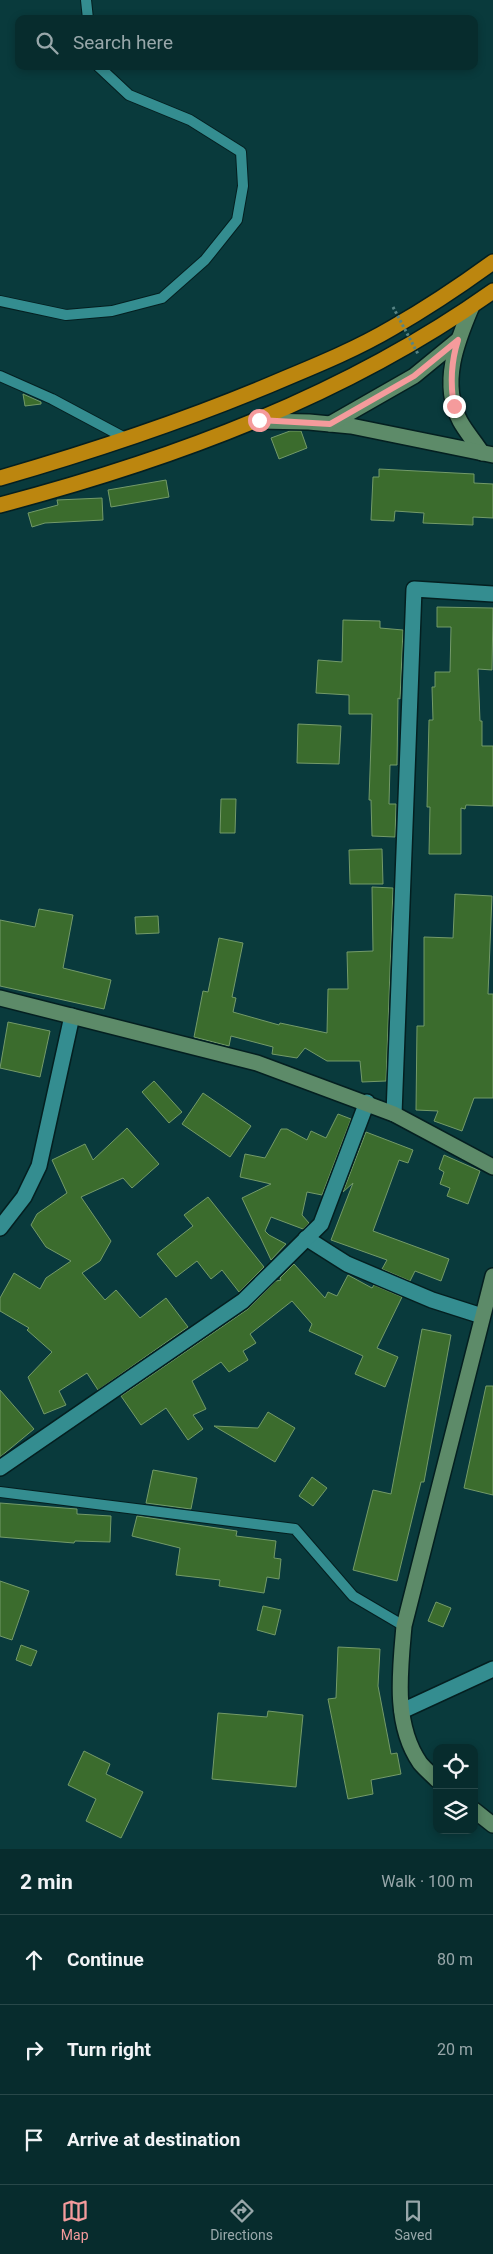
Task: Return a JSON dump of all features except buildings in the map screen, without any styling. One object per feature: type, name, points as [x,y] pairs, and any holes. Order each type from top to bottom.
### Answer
[{"type":"highway","points":[[0,478],[127,439],[246,395],[344,353],[392,329],[454,290],[493,262]]},
{"type":"highway","points":[[0,505],[141,464],[259,420],[403,349],[493,291]]},
{"type":"main road","points":[[472,306],[458,340],[452,367],[452,393],[454,406],[460,420],[488,454]]},
{"type":"main road","points":[[330,424],[414,376],[458,340]]},
{"type":"main road","points":[[259,420],[330,424],[488,454]]},
{"type":"main road","points":[[0,998],[257,1064],[366,1102],[394,1114],[493,1167]]},
{"type":"main road","points":[[433,1776],[421,1764],[410,1743],[402,1711],[400,1672],[404,1626],[493,1276]]},
{"type":"main road","points":[[478,1813],[493,1825]]},
{"type":"street","points":[[394,1114],[414,589],[493,594]]},
{"type":"street","points":[[0,1228],[24,1197],[39,1166],[72,1016]]},
{"type":"street","points":[[0,1468],[243,1301],[320,1224],[366,1102]]},
{"type":"street","points":[[306,1238],[348,1264],[432,1300],[482,1316]]},
{"type":"street","points":[[402,1711],[493,1669]]},
{"type":"lane","points":[[86,0],[88,15]]},
{"type":"lane","points":[[0,300],[66,315],[112,311],[162,298],[205,260],[237,220],[243,186],[241,152],[190,120],[129,95],[102,70]]},
{"type":"lane","points":[[0,376],[52,399],[127,439]]},
{"type":"lane","points":[[0,1492],[295,1529],[353,1596],[404,1626]]},
{"type":"path","points":[[393,307],[418,354]]},
{"type":"route","points":[[259,420],[330,424],[414,376],[429,366],[458,340],[454,353],[451,380],[454,406]]}]
